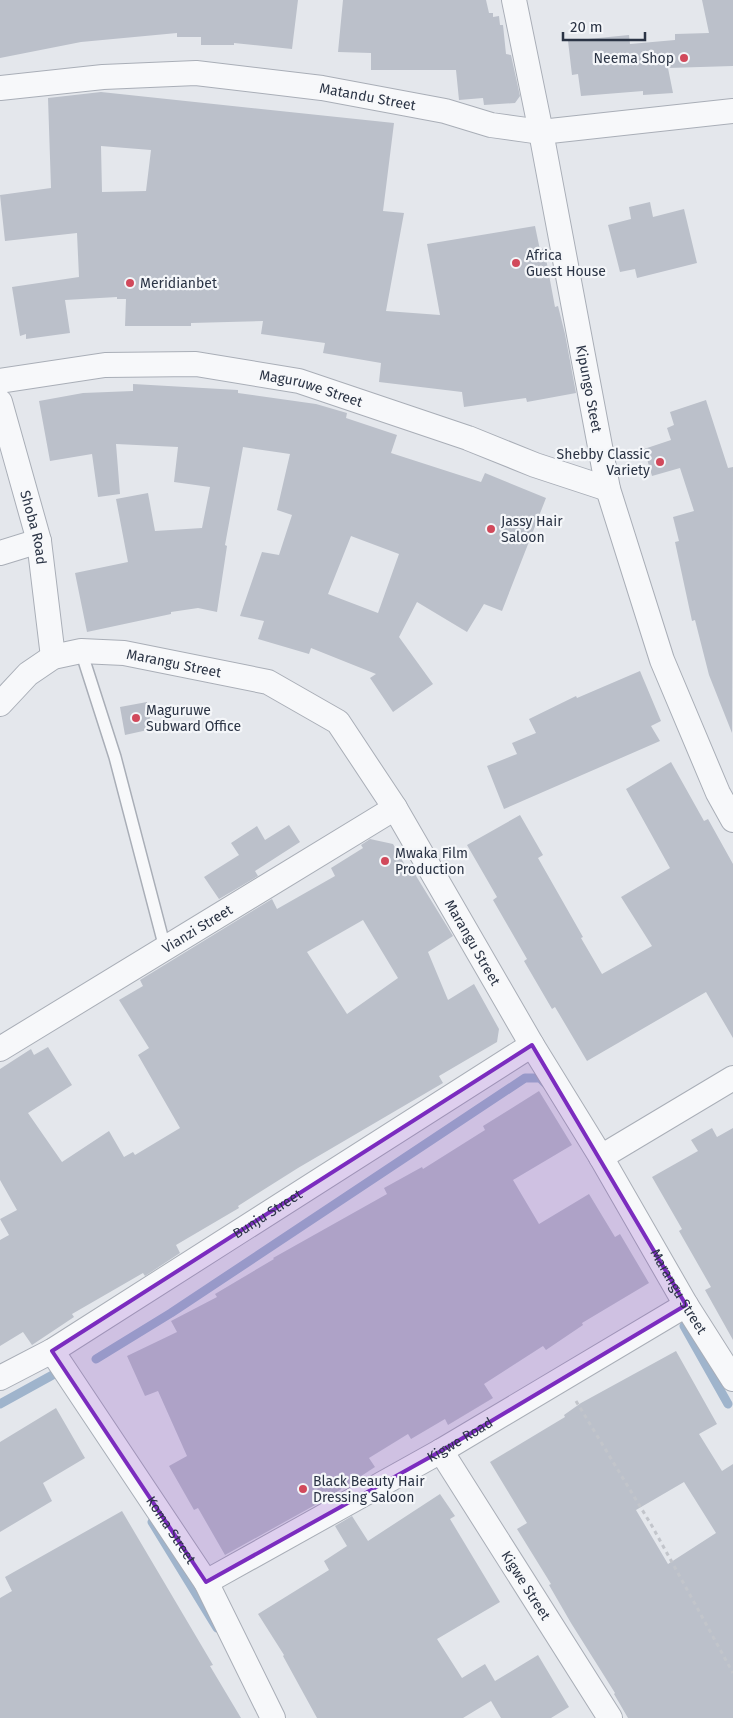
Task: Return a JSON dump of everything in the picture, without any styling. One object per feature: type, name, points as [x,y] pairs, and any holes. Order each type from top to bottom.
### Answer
[{"type":"street","name":"Kipungo Steet","points":[[514,0],[541,132],[608,489],[662,660],[718,793],[733,820]]},
{"type":"street","name":"Matandu Street","points":[[0,88],[103,77],[196,73],[322,88],[445,111],[491,125],[541,132],[733,111]]},
{"type":"street","name":"Maguruwe Street","points":[[0,381],[105,365],[196,364],[299,381],[468,438],[535,466],[608,489]]},
{"type":"street","name":"Shoba Road","points":[[0,402],[39,540],[54,657]]},
{"type":"street","points":[[0,553],[39,540]]},
{"type":"street","name":"Marangu Street","points":[[0,704],[28,674],[54,657],[81,651],[124,654],[268,682],[338,722],[395,808],[532,1045],[686,1305],[733,1379]]},
{"type":"street","name":"Vianzi Street","points":[[0,1050],[395,808]]},
{"type":"street","name":"Bunju Street","points":[[0,1378],[52,1351],[532,1045]]},
{"type":"street","points":[[600,1157],[733,1078]]},
{"type":"street","name":"Kigwe Road","points":[[206,1582],[442,1451],[686,1305]]},
{"type":"street","name":"Koma Street","points":[[52,1351],[206,1582],[274,1718]]},
{"type":"street","name":"Kigwe Street","points":[[442,1451],[610,1718]]},
{"type":"lane","points":[[81,651],[115,757],[165,948]]},
{"type":"path","points":[[563,1379],[652,1526],[733,1673]]},
{"type":"highlighted area","points":[[532,1045],[686,1305],[441,1451],[206,1582],[52,1351]]},
{"type":"building","points":[[0,0],[298,0],[292,49],[234,43],[234,45],[201,45],[201,37],[177,37],[177,33],[81,42],[0,58]]},
{"type":"building","points":[[343,0],[486,0],[489,13],[493,13],[493,17],[499,16],[500,25],[503,25],[506,54],[511,55],[520,96],[515,103],[484,105],[483,98],[459,100],[456,70],[371,70],[371,53],[338,52]]},
{"type":"building","points":[[702,0],[733,0],[733,66],[668,68],[673,93],[643,95],[643,91],[581,96],[578,74],[572,75],[568,41],[629,35],[630,44],[675,40],[675,34],[709,33]]},
{"type":"building","points":[[101,92],[394,123],[383,211],[404,213],[386,311],[440,315],[427,244],[535,226],[540,250],[544,248],[555,307],[558,306],[565,334],[576,393],[527,402],[526,398],[464,407],[462,392],[379,382],[381,363],[323,353],[325,343],[261,334],[263,321],[191,323],[191,326],[125,326],[126,299],[117,299],[117,297],[65,300],[70,333],[26,339],[26,334],[20,336],[12,287],[79,277],[77,233],[5,241],[0,195],[51,188],[48,98]],"holes":[[[101,146],[151,150],[146,191],[102,192]]]},
{"type":"building","points":[[650,202],[653,217],[684,209],[697,263],[637,278],[635,269],[620,272],[608,225],[631,219],[629,207]]},
{"type":"building","points":[[133,384],[238,390],[238,393],[316,404],[347,413],[346,418],[397,435],[391,453],[481,482],[485,473],[546,498],[502,611],[484,604],[467,632],[417,602],[399,637],[433,684],[393,712],[370,678],[376,674],[311,648],[309,654],[258,639],[264,621],[240,616],[262,552],[279,555],[292,515],[277,510],[290,454],[243,447],[225,545],[227,546],[217,612],[198,608],[171,612],[171,614],[87,632],[75,573],[128,562],[116,499],[148,493],[155,531],[202,528],[210,487],[174,482],[178,447],[116,444],[120,494],[98,497],[92,454],[50,461],[39,401],[83,393],[133,391]],"holes":[[[351,536],[399,554],[378,613],[328,594]]]},
{"type":"building","points":[[706,400],[728,468],[733,467],[732,733],[709,675],[695,620],[692,621],[675,542],[679,541],[673,517],[694,511],[680,468],[652,476],[644,449],[671,440],[667,428],[674,425],[670,412]]},
{"type":"building","points":[[640,671],[661,721],[651,726],[660,741],[504,809],[487,766],[517,754],[512,743],[536,733],[529,719],[576,696],[577,698]]},
{"type":"building","name":"Maguruwe Subward Office","points":[[147,702],[152,729],[125,735],[120,707]]},
{"type":"building","points":[[671,762],[704,821],[708,819],[733,864],[733,1038],[706,992],[587,1061],[555,1007],[552,1009],[524,961],[527,959],[493,900],[497,897],[467,845],[520,815],[543,855],[538,858],[602,974],[652,946],[621,897],[670,868],[626,789]]},
{"type":"building","points":[[289,825],[300,842],[255,871],[258,876],[219,899],[204,877],[239,855],[231,843],[257,826],[265,840]]},
{"type":"building","points":[[370,839],[393,844],[410,874],[413,871],[453,936],[428,952],[448,1000],[474,984],[499,1029],[497,1042],[439,1076],[443,1083],[298,1168],[238,1206],[239,1208],[176,1245],[180,1253],[145,1276],[143,1273],[72,1314],[74,1317],[32,1345],[23,1332],[0,1346],[0,1240],[9,1235],[0,1219],[17,1210],[0,1180],[0,1069],[31,1049],[34,1055],[48,1047],[72,1085],[28,1113],[62,1162],[109,1131],[124,1157],[133,1152],[135,1155],[180,1128],[138,1055],[149,1048],[119,1000],[143,986],[140,980],[272,899],[277,909],[335,876],[331,868],[363,848],[361,845]],"holes":[[[363,920],[398,978],[347,1014],[307,952]]]},
{"type":"building","points":[[539,1091],[572,1145],[513,1180],[539,1224],[589,1194],[615,1237],[620,1234],[649,1283],[582,1323],[583,1325],[546,1350],[543,1346],[484,1384],[493,1398],[448,1425],[445,1419],[411,1439],[408,1434],[369,1458],[375,1467],[326,1499],[225,1555],[198,1508],[194,1510],[169,1466],[187,1456],[158,1391],[145,1396],[127,1356],[177,1332],[171,1321],[217,1297],[215,1294],[273,1258],[387,1194],[384,1188],[422,1167],[423,1169],[485,1130],[483,1126]]},
{"type":"building","points":[[712,1128],[717,1137],[733,1128],[733,1340],[705,1290],[711,1287],[679,1231],[682,1229],[652,1177],[698,1151],[691,1140]]},
{"type":"building","points":[[676,1351],[717,1424],[699,1434],[722,1471],[733,1464],[733,1718],[628,1718],[517,1529],[527,1523],[490,1462],[565,1417],[564,1415],[581,1403]],"holes":[[[684,1482],[716,1533],[668,1564],[636,1510]]]},
{"type":"building","points":[[56,1408],[85,1458],[43,1483],[52,1501],[0,1532],[0,1442]]},
{"type":"building","points":[[440,1494],[455,1516],[450,1519],[500,1602],[437,1639],[462,1678],[485,1664],[495,1681],[538,1655],[569,1707],[551,1718],[501,1718],[491,1701],[463,1718],[317,1718],[284,1655],[258,1614],[329,1570],[324,1561],[347,1546],[335,1526],[352,1516],[368,1541]]},
{"type":"building","points":[[122,1511],[213,1665],[210,1666],[241,1718],[0,1718],[0,1598],[12,1591],[5,1577]]},
{"type":"waterway","points":[[96,1359],[171,1313],[525,1078],[540,1078],[547,1085]]},
{"type":"waterway","points":[[684,1326],[728,1404]]},
{"type":"waterway","points":[[0,1404],[58,1372],[61,1378]]},
{"type":"waterway","points":[[152,1522],[217,1628]]},
{"type":"place","name":"Neema Shop","points":[[684,58]]},
{"type":"place","name":"Africa Guest House","points":[[516,263]]},
{"type":"place","name":"Meridianbet","points":[[130,283]]},
{"type":"place","name":"Shebby Classic Variety","points":[[660,462]]},
{"type":"place","name":"Jassy Hair Saloon","points":[[491,529]]},
{"type":"place","name":"Maguruwe Subward Office","points":[[136,718]]},
{"type":"place","name":"Mwaka Film Production","points":[[385,861]]},
{"type":"place","name":"Black Beauty Hair Dressing Saloon","points":[[303,1489]]}]
